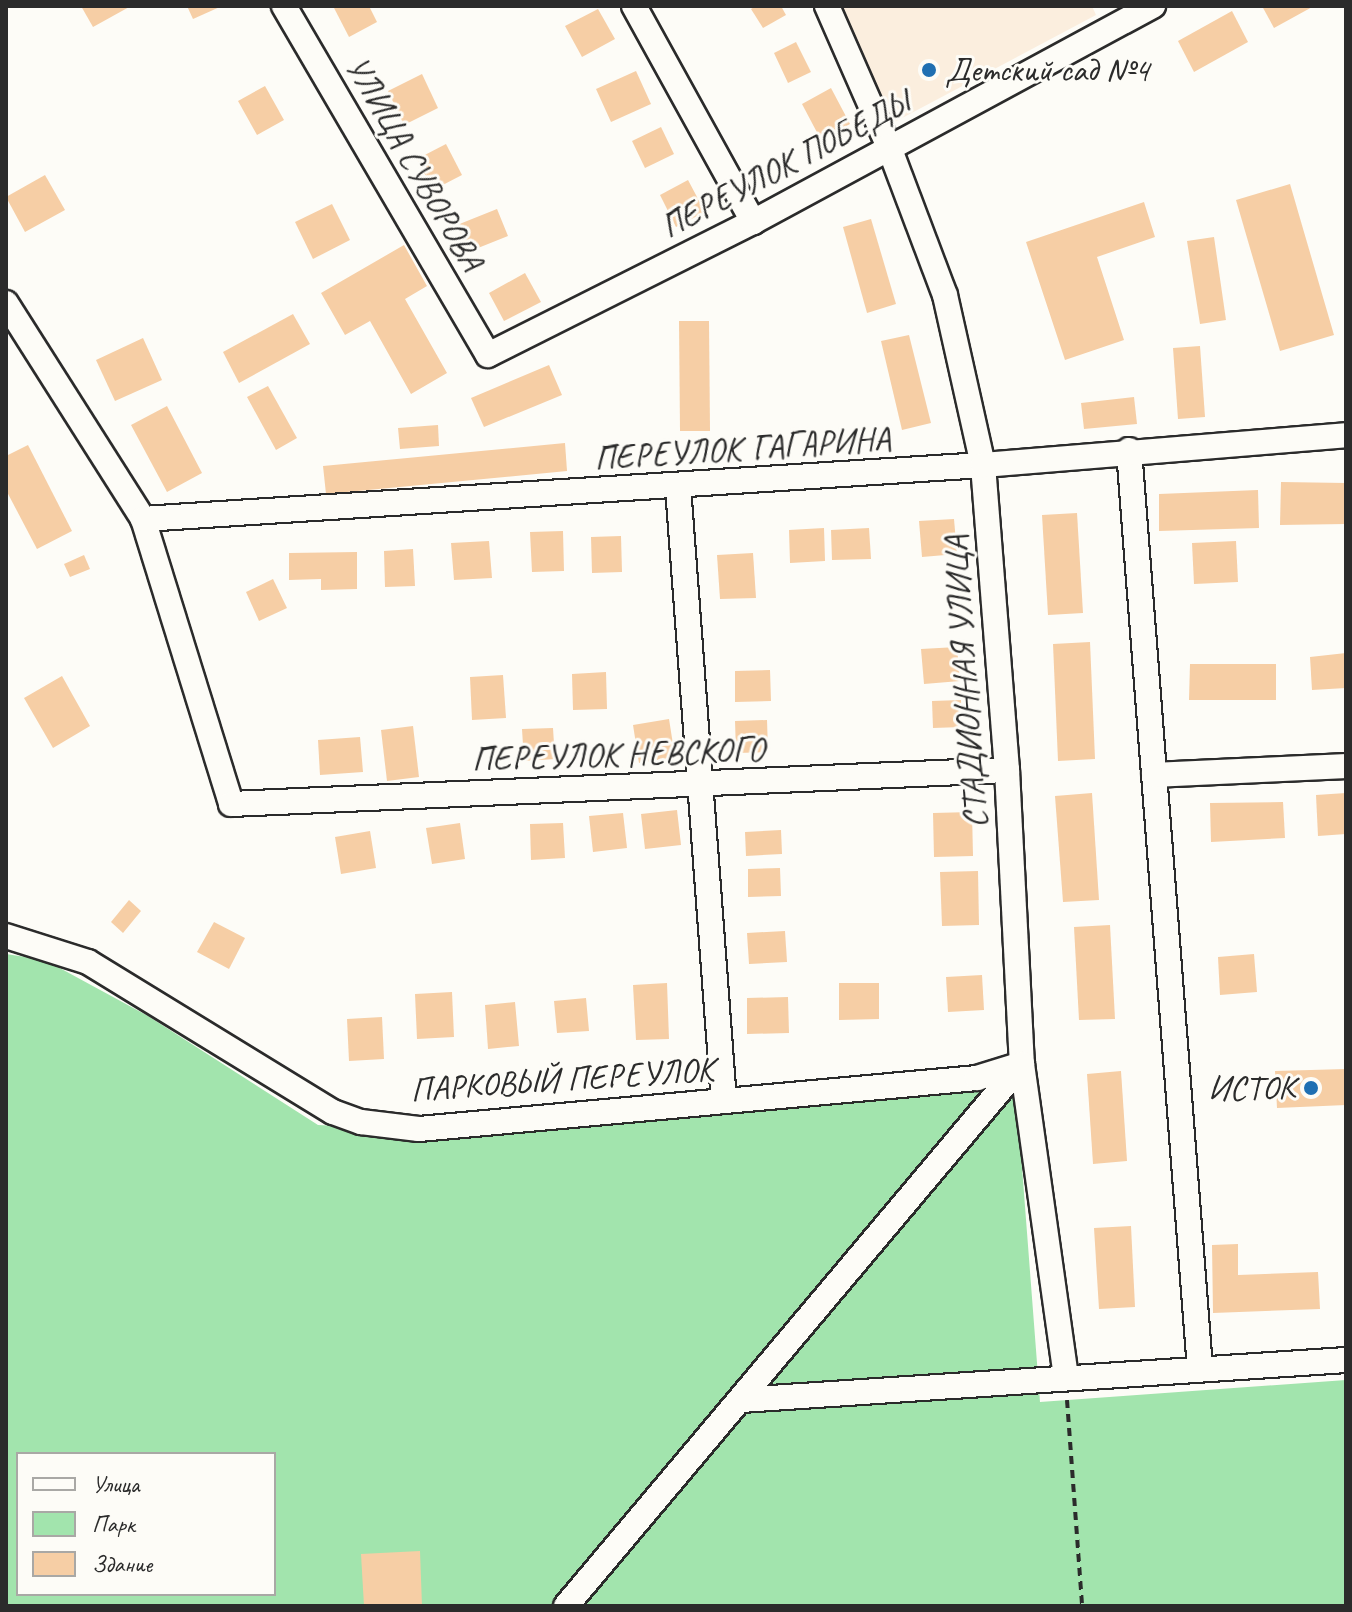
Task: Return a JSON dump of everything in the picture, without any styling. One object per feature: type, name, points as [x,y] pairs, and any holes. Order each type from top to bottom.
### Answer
[{"type":"street","name":"УЛИЦА СУВОРОВА","points":[[284,6],[488,355]]},
{"type":"street","points":[[634,6],[753,222]]},
{"type":"street","name":"СТАДИОННАЯ УЛИЦА","points":[[827,6],[889,147],[945,295],[983,465],[1007,770],[1022,1064],[1066,1377]]},
{"type":"street","name":"ПЕРЕУЛОК ПОБЕДЫ","points":[[488,355],[753,222],[1153,6]]},
{"type":"street","points":[[6,303],[143,519]]},
{"type":"street","name":"ПЕРЕУЛОК ГАГАРИНА","points":[[143,519],[678,487],[1346,435]]},
{"type":"street","points":[[1129,450],[1200,1369]]},
{"type":"street","points":[[678,487],[724,1101]]},
{"type":"street","name":"ПЕРЕУЛОК НЕВСКОГО","points":[[143,519],[231,804],[1007,770]]},
{"type":"street","points":[[1154,775],[1346,766]]},
{"type":"street","name":"ПАРКОВЫЙ ПЕРЕУЛОК","points":[[6,936],[55,948],[88,962],[333,1112],[361,1122],[419,1129],[977,1078],[1022,1064]]},
{"type":"street","points":[[566,1606],[1022,1064]]},
{"type":"street","points":[[741,1400],[1346,1360]]},
{"type":"path","points":[[1066,1377],[1082,1606]]},
{"type":"shaded area","name":"Детский сад №4","points":[[839,6],[1092,6],[1096,15],[889,125]]},
{"type":"green space","points":[[6,954],[45,960],[148,1016],[318,1125],[416,1130],[1016,1089],[1040,1402],[1346,1380],[1346,1606],[6,1606]]},
{"type":"building","points":[[81,6],[131,6],[93,27]]},
{"type":"building","points":[[187,6],[222,6],[193,19]]},
{"type":"building","points":[[333,6],[369,6],[377,22],[349,37]]},
{"type":"building","points":[[756,6],[781,6],[786,15],[763,28],[751,9]]},
{"type":"building","points":[[1262,6],[1314,6],[1274,28]]},
{"type":"building","points":[[598,9],[615,39],[582,57],[565,26]]},
{"type":"building","points":[[1232,11],[1248,42],[1194,72],[1178,41]]},
{"type":"building","points":[[796,42],[811,72],[788,83],[774,53]]},
{"type":"building","points":[[636,71],[651,104],[611,122],[596,89]]},
{"type":"building","points":[[422,74],[438,108],[404,125],[388,91]]},
{"type":"building","points":[[265,86],[284,120],[257,135],[238,101]]},
{"type":"building","points":[[831,88],[850,124],[821,140],[802,104]]},
{"type":"building","points":[[661,127],[674,154],[645,168],[632,141]]},
{"type":"building","points":[[446,144],[462,175],[433,190],[417,159]]},
{"type":"building","points":[[45,175],[65,210],[25,232],[6,197]]},
{"type":"building","points":[[688,180],[705,212],[676,227],[660,195]]},
{"type":"building","points":[[1290,184],[1334,335],[1280,351],[1236,200]]},
{"type":"building","points":[[1144,202],[1155,237],[1097,257],[1124,340],[1065,360],[1026,242]]},
{"type":"building","points":[[332,204],[350,240],[313,259],[295,222]]},
{"type":"building","points":[[497,209],[508,236],[468,252],[457,225]]},
{"type":"building","points":[[871,219],[896,304],[867,313],[843,227]]},
{"type":"building","points":[[1214,237],[1226,320],[1200,324],[1187,241]]},
{"type":"building","points":[[404,245],[427,286],[405,299],[447,373],[411,394],[370,321],[345,335],[321,293]]},
{"type":"building","points":[[525,273],[541,302],[504,321],[489,293]]},
{"type":"building","points":[[293,314],[310,344],[239,383],[223,352]]},
{"type":"building","points":[[679,321],[709,321],[710,431],[680,431]]},
{"type":"building","points":[[909,335],[931,423],[902,430],[881,341]]},
{"type":"building","points":[[143,338],[162,380],[115,401],[96,360]]},
{"type":"building","points":[[1200,346],[1205,417],[1178,419],[1173,348]]},
{"type":"building","points":[[549,365],[562,395],[484,427],[471,398]]},
{"type":"building","points":[[268,386],[297,438],[276,450],[247,397]]},
{"type":"building","points":[[1134,397],[1137,424],[1084,429],[1081,403]]},
{"type":"building","points":[[167,406],[202,473],[167,492],[131,425]]},
{"type":"building","points":[[438,425],[439,446],[400,449],[398,428]]},
{"type":"building","points":[[565,443],[567,471],[326,494],[323,466]]},
{"type":"building","points":[[28,445],[72,531],[37,549],[6,490],[6,456]]},
{"type":"building","points":[[1281,482],[1346,483],[1346,524],[1280,525]]},
{"type":"building","points":[[1258,490],[1259,528],[1159,531],[1159,494]]},
{"type":"building","points":[[1077,513],[1083,613],[1048,615],[1042,515]]},
{"type":"building","points":[[954,519],[957,554],[922,557],[919,521]]},
{"type":"building","points":[[824,528],[825,561],[790,563],[789,530]]},
{"type":"building","points":[[869,528],[871,559],[832,560],[831,530]]},
{"type":"building","points":[[563,531],[564,571],[532,572],[530,532]]},
{"type":"building","points":[[621,536],[622,572],[592,573],[591,537]]},
{"type":"building","points":[[489,541],[492,578],[454,580],[451,543]]},
{"type":"building","points":[[1236,541],[1238,582],[1194,584],[1192,543]]},
{"type":"building","points":[[413,549],[415,586],[385,587],[384,551]]},
{"type":"building","points":[[357,552],[357,589],[321,590],[321,579],[289,580],[289,553]]},
{"type":"building","points":[[753,553],[756,598],[720,599],[717,555]]},
{"type":"building","points":[[84,555],[90,569],[70,577],[64,564]]},
{"type":"building","points":[[273,579],[287,608],[259,621],[246,592]]},
{"type":"building","points":[[1090,642],[1095,759],[1058,761],[1053,644]]},
{"type":"building","points":[[957,647],[960,681],[924,684],[921,649]]},
{"type":"building","points":[[1346,653],[1346,688],[1312,690],[1310,657]]},
{"type":"building","points":[[1190,664],[1276,664],[1276,700],[1189,700]]},
{"type":"building","points":[[770,670],[771,701],[735,702],[735,671]]},
{"type":"building","points":[[606,672],[607,709],[573,710],[572,674]]},
{"type":"building","points":[[503,675],[506,718],[472,720],[470,677]]},
{"type":"building","points":[[62,676],[90,726],[53,748],[24,698]]},
{"type":"building","points":[[961,700],[962,727],[933,728],[932,701]]},
{"type":"building","points":[[669,719],[675,757],[639,763],[633,725]]},
{"type":"building","points":[[767,720],[768,752],[736,753],[735,721]]},
{"type":"building","points":[[413,726],[419,777],[387,781],[381,730]]},
{"type":"building","points":[[553,728],[555,759],[524,761],[522,729]]},
{"type":"building","points":[[360,737],[363,772],[320,775],[318,740]]},
{"type":"building","points":[[1092,793],[1099,900],[1063,902],[1055,796]]},
{"type":"building","points":[[1346,793],[1346,834],[1318,836],[1316,795]]},
{"type":"building","points":[[1283,802],[1285,838],[1211,842],[1210,803]]},
{"type":"building","points":[[677,810],[681,845],[645,849],[641,814]]},
{"type":"building","points":[[972,812],[973,856],[934,857],[933,813]]},
{"type":"building","points":[[623,813],[627,848],[593,852],[589,816]]},
{"type":"building","points":[[460,823],[465,859],[432,864],[426,828]]},
{"type":"building","points":[[563,823],[565,858],[531,860],[530,824]]},
{"type":"building","points":[[781,830],[782,854],[746,856],[745,832]]},
{"type":"building","points":[[370,831],[376,868],[341,874],[335,837]]},
{"type":"building","points":[[780,868],[781,896],[748,897],[748,869]]},
{"type":"building","points":[[978,871],[979,925],[942,926],[940,872]]},
{"type":"building","points":[[129,900],[141,911],[123,933],[111,922]]},
{"type":"building","points":[[214,922],[245,938],[229,969],[197,952]]},
{"type":"building","points":[[1110,925],[1115,1019],[1079,1020],[1074,927]]},
{"type":"building","points":[[785,931],[787,962],[749,964],[747,933]]},
{"type":"building","points":[[1254,954],[1257,992],[1220,995],[1218,957]]},
{"type":"building","points":[[982,975],[984,1010],[948,1012],[946,977]]},
{"type":"building","points":[[667,983],[669,1039],[636,1040],[633,985]]},
{"type":"building","points":[[839,983],[879,983],[879,1019],[839,1020]]},
{"type":"building","points":[[452,992],[454,1037],[417,1039],[415,994]]},
{"type":"building","points":[[788,997],[789,1033],[747,1034],[747,998]]},
{"type":"building","points":[[586,998],[589,1031],[557,1033],[554,1001]]},
{"type":"building","points":[[515,1002],[519,1046],[488,1049],[485,1005]]},
{"type":"building","points":[[382,1017],[384,1059],[349,1061],[347,1019]]},
{"type":"building","name":"ИСТОК","points":[[1346,1069],[1346,1105],[1277,1108],[1275,1071]]},
{"type":"building","points":[[1121,1071],[1127,1161],[1093,1164],[1087,1074]]},
{"type":"building","points":[[1131,1226],[1135,1307],[1099,1309],[1094,1228]]},
{"type":"building","points":[[1238,1244],[1238,1275],[1318,1272],[1320,1309],[1213,1313],[1212,1245]]},
{"type":"building","points":[[420,1551],[422,1606],[364,1606],[361,1554]]},
{"type":"place","name":"Детский сад №4","points":[[929,70]]},
{"type":"place","name":"ИСТОК","points":[[1311,1088]]}]
